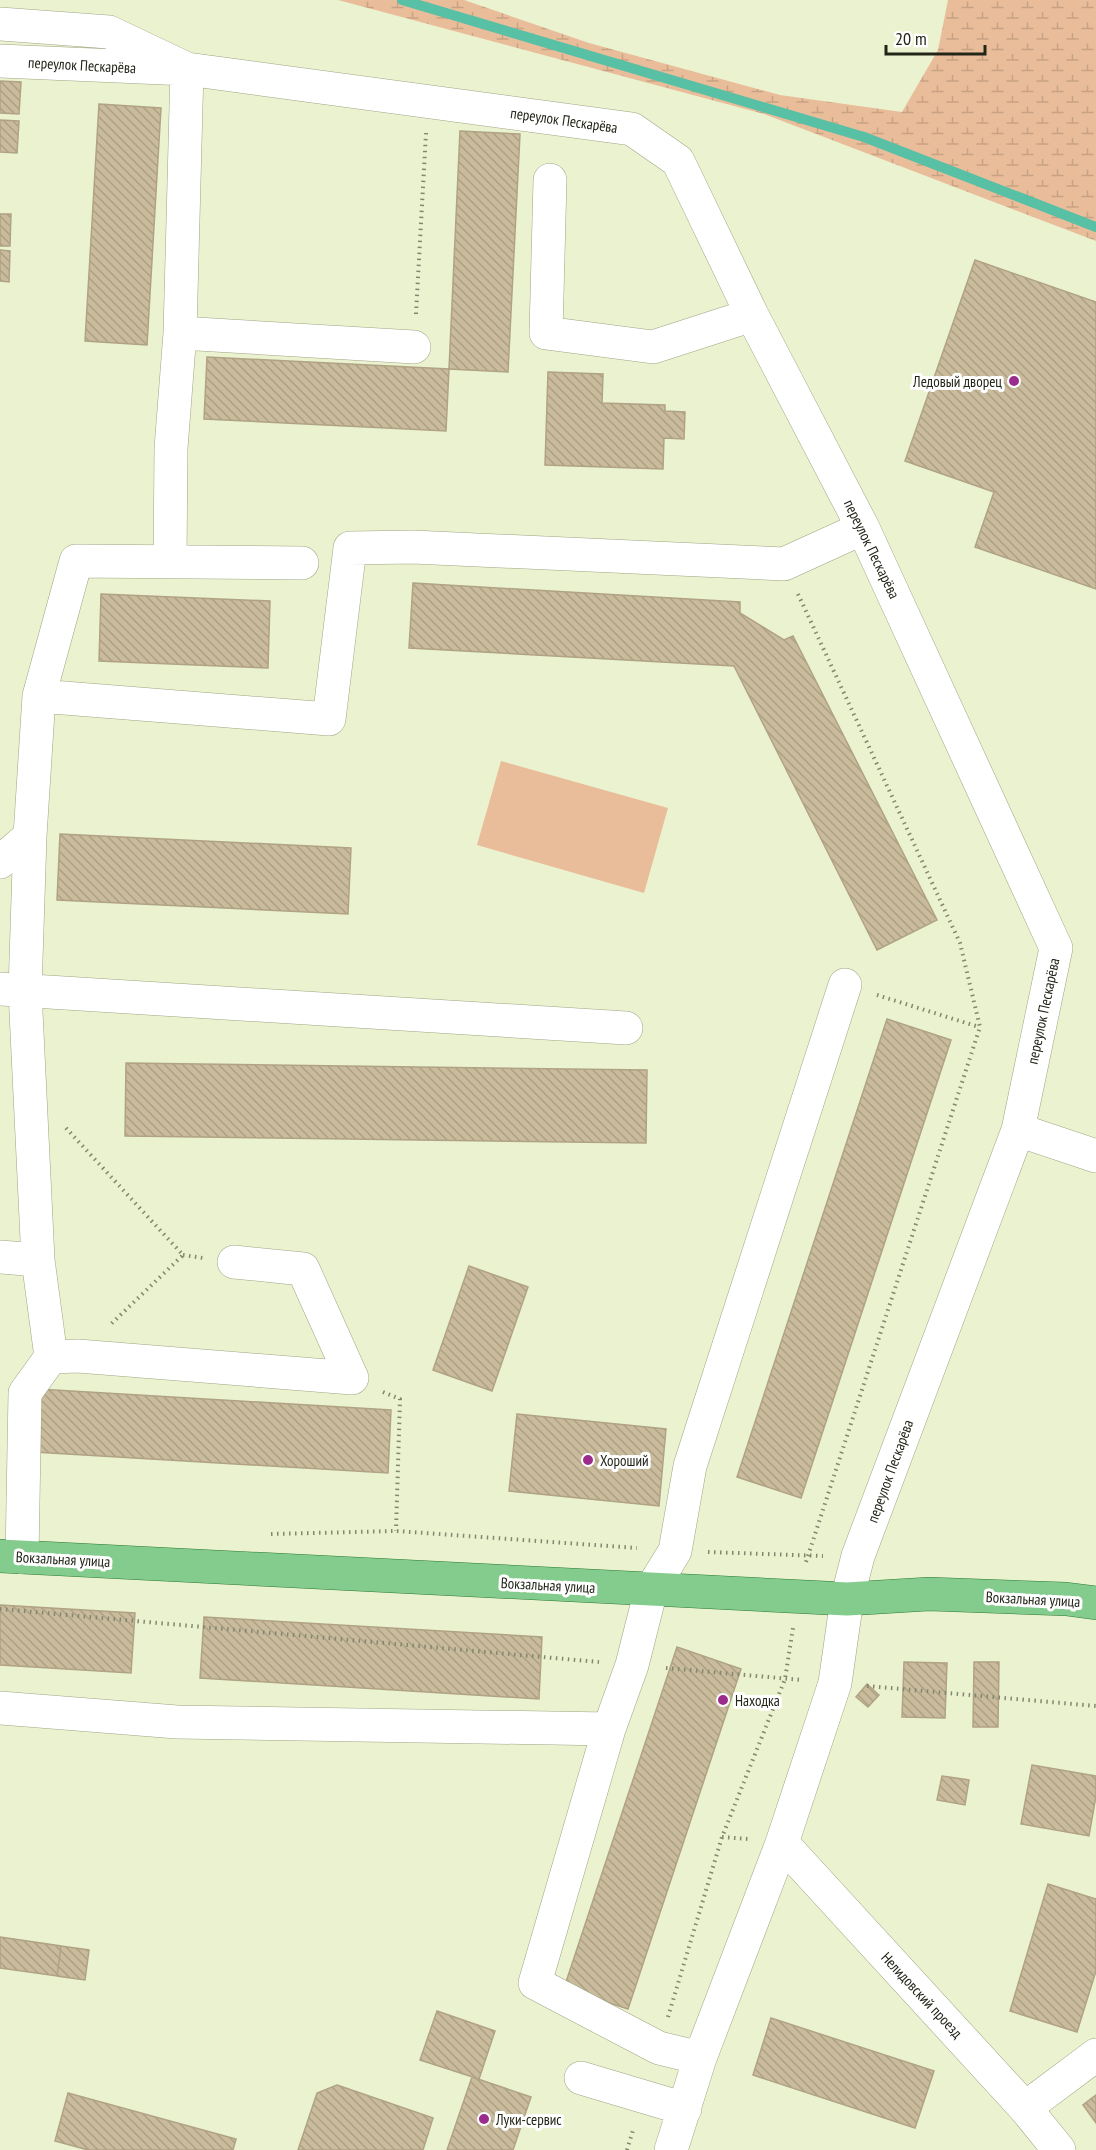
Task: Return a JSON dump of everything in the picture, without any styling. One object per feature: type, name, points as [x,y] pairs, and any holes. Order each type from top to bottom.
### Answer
[{"type":"main road","name":"Вокзальная улица","points":[[11,1556],[797,1597],[847,1599],[929,1594],[1066,1599],[1096,1603]]},
{"type":"street","points":[[0,24],[109,32],[187,69],[180,333],[171,448],[170,562]]},
{"type":"street","name":"переулок Пескарёва","points":[[0,61],[187,69],[632,129],[678,161],[752,315],[863,528],[1056,948],[1018,1130],[858,1557],[847,1599]]},
{"type":"street","points":[[550,180],[546,333],[653,347],[752,315]]},
{"type":"street","points":[[180,333],[414,347]]},
{"type":"street","points":[[39,696],[329,719],[350,548],[413,547],[784,564],[863,528]]},
{"type":"street","points":[[65,1356],[38,1260],[31,1097],[13,990],[30,836],[39,696],[76,561],[302,563]]},
{"type":"street","points":[[0,862],[30,836]]},
{"type":"street","points":[[700,2058],[659,2048],[535,1983],[609,1729],[632,1665],[651,1590],[675,1551],[690,1466],[845,985]]},
{"type":"street","points":[[13,990],[626,1028]]},
{"type":"street","points":[[1018,1130],[1096,1156]]},
{"type":"street","points":[[0,1257],[38,1260]]},
{"type":"street","points":[[11,1556],[13,1393],[65,1356],[352,1378],[303,1269],[234,1262]]},
{"type":"street","points":[[671,2150],[700,2058],[782,1843],[835,1683],[847,1599]]},
{"type":"street","points":[[0,1708],[177,1722],[609,1729]]},
{"type":"street","name":"Нелидовский проезд","points":[[782,1843],[1025,2108],[1059,2150]]},
{"type":"street","points":[[1025,2108],[1096,2055]]},
{"type":"street","points":[[580,2078],[685,2109]]},
{"type":"path","points":[[414,347],[428,102]]},
{"type":"path","points":[[659,2048],[722,1837],[785,1678],[797,1597],[808,1556],[980,1027],[960,943],[784,564]]},
{"type":"path","points":[[845,985],[980,1027]]},
{"type":"path","points":[[31,1097],[48,1109],[183,1255],[65,1356]]},
{"type":"path","points":[[352,1378],[400,1400],[396,1531]]},
{"type":"path","points":[[267,1534],[396,1531],[675,1551],[858,1557]]},
{"type":"path","points":[[0,1609],[1096,1706]]},
{"type":"path","points":[[627,2150],[644,2097]]},
{"type":"green space","points":[[338,0],[464,0],[589,43],[780,95],[902,112],[938,50],[948,0],[1096,0],[1096,241],[764,114]]},
{"type":"green space","points":[[501,761],[668,808],[644,893],[477,845]]},
{"type":"building","points":[[0,81],[21,82],[19,114],[0,113]]},
{"type":"building","points":[[99,104],[161,108],[147,345],[85,341]]},
{"type":"building","points":[[0,120],[19,121],[17,153],[0,152]]},
{"type":"building","points":[[460,131],[520,134],[508,372],[449,369]]},
{"type":"building","points":[[0,214],[11,214],[10,246],[0,246]]},
{"type":"building","points":[[0,250],[10,251],[9,282],[0,281]]},
{"type":"building","name":"Ледовый дворец","points":[[975,260],[1096,302],[1096,589],[975,547],[994,492],[905,461]]},
{"type":"building","points":[[207,357],[449,369],[446,431],[204,419]]},
{"type":"building","points":[[548,372],[603,374],[602,403],[665,405],[665,411],[685,412],[684,439],[664,438],[663,469],[545,465]]},
{"type":"building","points":[[413,583],[740,602],[740,613],[784,640],[793,636],[937,920],[877,950],[734,666],[409,648]]},
{"type":"building","points":[[101,594],[270,601],[268,668],[99,661]]},
{"type":"building","points":[[60,834],[351,848],[348,914],[57,900]]},
{"type":"building","points":[[887,1019],[951,1040],[801,1498],[737,1477]]},
{"type":"building","points":[[126,1063],[647,1070],[646,1143],[125,1136]]},
{"type":"building","points":[[469,1266],[528,1287],[492,1391],[433,1370]]},
{"type":"building","points":[[38,1389],[391,1410],[388,1473],[34,1452]]},
{"type":"building","name":"Хороший","points":[[517,1414],[666,1429],[659,1506],[509,1491]]},
{"type":"building","points":[[0,1605],[135,1613],[131,1673],[0,1665]]},
{"type":"building","points":[[204,1617],[542,1637],[539,1699],[200,1678]]},
{"type":"building","points":[[677,1647],[741,1669],[628,2009],[564,1988]]},
{"type":"building","points":[[904,1662],[947,1663],[945,1718],[902,1717]]},
{"type":"building","points":[[974,1662],[999,1662],[998,1727],[973,1727]]},
{"type":"building","points":[[867,1684],[879,1695],[868,1707],[856,1697]]},
{"type":"building","points":[[1032,1765],[1096,1776],[1096,1796],[1089,1836],[1021,1824]]},
{"type":"building","points":[[942,1776],[969,1780],[965,1805],[937,1800]]},
{"type":"building","points":[[1048,1884],[1096,1899],[1096,1971],[1077,2032],[1010,2011]]},
{"type":"building","points":[[0,1937],[61,1946],[57,1976],[0,1968]]},
{"type":"building","points":[[61,1946],[89,1950],[85,1980],[57,1976]]},
{"type":"building","points":[[437,2011],[495,2031],[479,2079],[420,2060]]},
{"type":"building","points":[[771,2018],[934,2071],[915,2128],[753,2075]]},
{"type":"building","points":[[472,2077],[531,2097],[513,2150],[447,2150]]},
{"type":"building","points":[[337,2085],[433,2118],[423,2150],[298,2150],[317,2093]]},
{"type":"building","points":[[68,2093],[236,2139],[233,2150],[88,2150],[55,2141]]},
{"type":"building","points":[[1096,2095],[1096,2123],[1083,2105]]},
{"type":"waterway","points":[[402,0],[864,137],[1096,227]]},
{"type":"place","name":"Ледовый дворец","points":[[1014,381]]},
{"type":"place","name":"Хороший","points":[[588,1460]]},
{"type":"place","name":"Находка","points":[[723,1700]]},
{"type":"place","name":"Луки-сервис","points":[[484,2119]]}]
